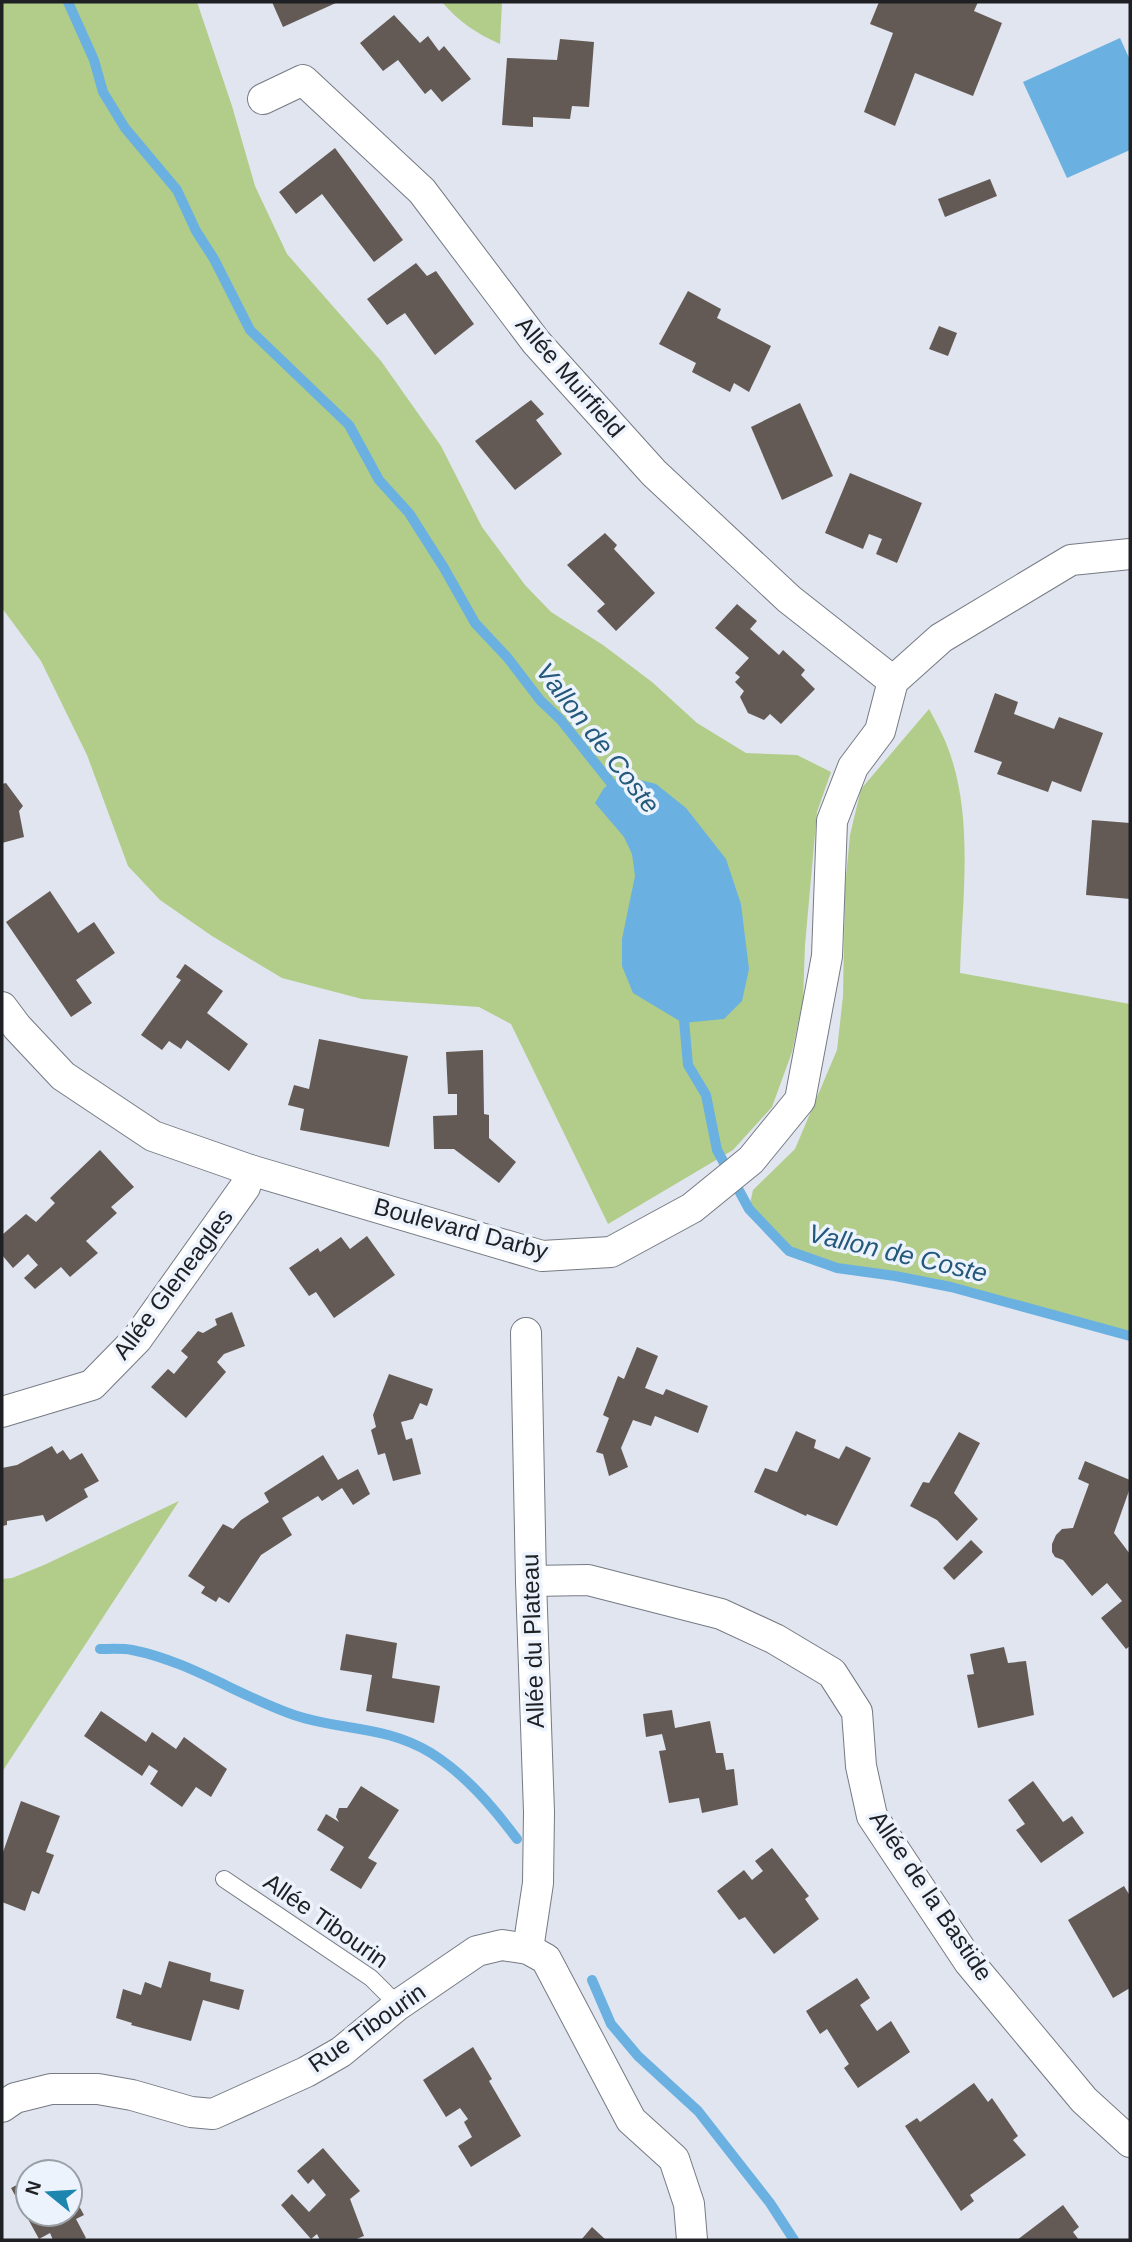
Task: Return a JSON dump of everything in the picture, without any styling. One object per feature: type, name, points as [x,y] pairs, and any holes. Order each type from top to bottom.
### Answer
[{"type":"street","name":"Allée Muirfield","points":[[263,99],[303,80],[422,191],[536,342],[654,473],[789,599],[893,681]]},
{"type":"street","points":[[893,681],[941,638],[1071,560],[1130,554]]},
{"type":"street","name":"Boulevard Darby","points":[[2,1007],[63,1076],[153,1136],[250,1170],[542,1256],[611,1252],[692,1208],[751,1160],[800,1100],[827,956],[832,821],[853,767],[880,731],[893,681]]},
{"type":"street","name":"Allée Gleneagles","points":[[2,1412],[92,1385],[137,1339],[245,1187],[250,1170]]},
{"type":"street","name":"Allée du Plateau","points":[[526,1333],[539,1812],[538,1883],[528,1949]]},
{"type":"street","name":"Allée de la Bastide","points":[[531,1581],[588,1580],[721,1614],[775,1639],[832,1673],[857,1712],[861,1766],[872,1816],[969,1962],[1084,2100],[1130,2141]]},
{"type":"street","name":"Rue Tibourin","points":[[2,2107],[15,2098],[51,2089],[98,2089],[132,2095],[191,2112],[213,2114],[306,2072],[341,2052],[398,2005],[477,1951],[502,1945],[528,1949]]},
{"type":"street","points":[[528,1949],[546,1959],[631,2120],[674,2159],[689,2204],[692,2240]]},
{"type":"lane","name":"Allée Tibourin","points":[[224,1879],[371,1978],[398,2005]]},
{"type":"green space","points":[[2,2],[197,2],[232,106],[255,186],[287,254],[381,361],[441,446],[482,527],[525,585],[551,612],[603,645],[652,682],[697,723],[746,753],[797,755],[831,772],[817,812],[803,1000],[792,1052],[772,1107],[733,1150],[608,1224],[511,1024],[479,1007],[362,999],[282,978],[212,936],[160,900],[128,866],[87,755],[41,661],[2,608]]},
{"type":"green space","points":[[442,2],[502,2],[500,44],[468,26]]},
{"type":"green space","points":[[929,709],[946,743],[961,798],[965,856],[960,973],[1130,1004],[1130,1336],[1013,1303],[895,1276],[837,1268],[789,1251],[749,1209],[753,1190],[795,1149],[837,1050],[843,996],[845,888],[850,835],[861,789]]},
{"type":"green space","points":[[179,1501],[2,1772],[2,1579],[12,1578],[44,1565]]},
{"type":"water","points":[[1120,38],[1130,60],[1130,150],[1067,178],[1023,82]]},
{"type":"water","points":[[621,775],[656,784],[686,808],[726,859],[741,904],[749,969],[742,1001],[724,1019],[683,1023],[633,993],[622,966],[622,939],[635,876],[632,854],[624,837],[595,803],[604,788]]},
{"type":"building","points":[[272,2],[338,2],[283,27]]},
{"type":"building","points":[[879,2],[978,2],[974,11],[1002,23],[973,96],[915,73],[895,126],[864,112],[893,33],[870,24]]},
{"type":"building","points":[[394,15],[420,43],[428,36],[439,51],[444,46],[471,79],[442,102],[431,89],[425,94],[398,60],[383,71],[360,43]]},
{"type":"building","points":[[560,39],[594,42],[589,107],[572,106],[570,119],[533,117],[533,127],[502,125],[507,58],[557,60]]},
{"type":"building","points":[[335,148],[403,240],[374,262],[322,194],[296,214],[279,192]]},
{"type":"building","points":[[990,179],[997,196],[945,217],[938,199]]},
{"type":"building","points":[[416,263],[427,276],[436,271],[474,324],[435,355],[405,313],[387,325],[367,299]]},
{"type":"building","points":[[688,291],[721,309],[717,318],[771,346],[749,392],[734,383],[730,392],[692,372],[696,363],[659,344]]},
{"type":"building","points":[[939,326],[957,333],[948,356],[929,349]]},
{"type":"building","points":[[531,400],[544,414],[536,420],[562,454],[515,490],[475,441]]},
{"type":"building","points":[[800,403],[833,476],[782,500],[751,427]]},
{"type":"building","points":[[850,473],[922,503],[897,563],[876,554],[882,539],[869,534],[863,549],[825,533]]},
{"type":"building","points":[[605,533],[617,545],[614,549],[655,593],[616,631],[597,611],[605,604],[567,565]]},
{"type":"building","points":[[737,604],[757,621],[750,629],[779,655],[783,650],[805,670],[801,675],[815,689],[781,724],[770,714],[764,720],[748,713],[740,697],[744,691],[735,682],[740,677],[735,673],[749,658],[715,628]]},
{"type":"building","points":[[995,693],[1018,702],[1014,714],[1054,729],[1059,717],[1103,733],[1081,792],[1052,781],[1048,792],[997,774],[1002,762],[974,752]]},
{"type":"building","points":[[6,783],[23,806],[19,811],[24,837],[2,843],[2,784]]},
{"type":"building","points":[[1092,820],[1130,823],[1130,899],[1086,895]]},
{"type":"building","points":[[50,891],[78,933],[94,922],[115,953],[76,980],[92,1003],[71,1017],[6,922]]},
{"type":"building","points":[[185,964],[223,991],[207,1013],[248,1044],[229,1071],[187,1040],[181,1049],[169,1041],[162,1050],[141,1035],[181,980],[176,977]]},
{"type":"building","points":[[319,1039],[408,1056],[389,1147],[300,1130],[304,1109],[288,1105],[294,1085],[309,1089]]},
{"type":"building","points":[[483,1050],[484,1114],[489,1115],[489,1138],[516,1162],[499,1183],[454,1149],[434,1149],[433,1116],[457,1115],[457,1094],[448,1094],[446,1052]]},
{"type":"building","points":[[100,1150],[134,1187],[111,1207],[117,1213],[86,1241],[98,1253],[70,1277],[61,1267],[35,1289],[24,1278],[38,1265],[28,1254],[13,1268],[2,1255],[2,1235],[26,1214],[36,1222],[55,1203],[50,1198]]},
{"type":"building","points":[[367,1236],[395,1275],[334,1318],[316,1292],[309,1296],[289,1268],[318,1248],[320,1252],[341,1237],[350,1249]]},
{"type":"building","points":[[232,1312],[245,1346],[224,1354],[217,1362],[226,1372],[186,1418],[151,1387],[168,1369],[174,1374],[188,1357],[181,1351],[198,1331],[203,1333],[217,1325],[215,1319]]},
{"type":"building","points":[[637,1347],[658,1356],[645,1388],[663,1395],[666,1389],[708,1406],[698,1433],[655,1416],[651,1426],[633,1420],[621,1448],[628,1467],[609,1476],[603,1454],[596,1452],[609,1418],[603,1415],[618,1376],[624,1379]]},
{"type":"building","points":[[389,1374],[433,1389],[427,1406],[420,1403],[413,1419],[401,1422],[406,1440],[412,1438],[421,1474],[393,1481],[385,1453],[378,1455],[371,1430],[376,1427],[373,1415]]},
{"type":"building","points":[[796,1431],[816,1440],[814,1448],[839,1459],[846,1446],[871,1458],[837,1526],[807,1514],[806,1516],[754,1492],[765,1468],[777,1472]]},
{"type":"building","points":[[959,1432],[980,1443],[954,1493],[978,1519],[957,1541],[937,1520],[910,1506],[923,1482],[929,1483]]},
{"type":"building","points":[[52,1446],[57,1454],[63,1450],[70,1460],[82,1453],[99,1481],[84,1489],[88,1497],[46,1522],[43,1515],[7,1521],[7,1525],[2,1526],[2,1468],[17,1465]]},
{"type":"building","points":[[323,1455],[338,1480],[358,1469],[370,1494],[353,1505],[342,1488],[322,1501],[318,1496],[282,1518],[292,1535],[261,1555],[229,1603],[219,1597],[216,1602],[201,1593],[205,1587],[188,1576],[223,1524],[233,1529],[241,1520],[269,1502],[264,1493]]},
{"type":"building","points":[[1085,1461],[1130,1480],[1130,1488],[1114,1533],[1130,1554],[1130,1646],[1126,1649],[1101,1618],[1122,1601],[1107,1583],[1092,1596],[1063,1560],[1055,1557],[1052,1552],[1056,1535],[1062,1529],[1073,1528],[1089,1484],[1078,1479]]},
{"type":"building","points":[[971,1540],[983,1552],[954,1580],[943,1568]]},
{"type":"building","points":[[346,1634],[397,1643],[392,1678],[440,1686],[434,1723],[366,1711],[372,1675],[340,1670]]},
{"type":"building","points":[[1004,1647],[1008,1663],[1026,1661],[1034,1715],[978,1728],[967,1675],[974,1674],[970,1654]]},
{"type":"building","points":[[672,1710],[675,1728],[710,1721],[716,1753],[723,1753],[726,1770],[734,1769],[738,1805],[702,1813],[699,1798],[669,1803],[659,1751],[666,1750],[662,1734],[646,1737],[643,1714]]},
{"type":"building","points":[[101,1711],[146,1742],[152,1732],[176,1749],[184,1737],[227,1769],[211,1797],[196,1787],[182,1807],[150,1784],[158,1771],[149,1765],[142,1776],[84,1736]]},
{"type":"building","points":[[1033,1781],[1063,1822],[1072,1816],[1084,1833],[1041,1863],[1016,1830],[1025,1824],[1008,1800]]},
{"type":"building","points":[[361,1786],[399,1810],[368,1858],[377,1863],[361,1889],[330,1870],[344,1847],[317,1830],[326,1814],[339,1822],[336,1817],[339,1808],[347,1808]]},
{"type":"building","points":[[21,1801],[60,1816],[46,1852],[54,1855],[39,1894],[32,1891],[25,1911],[2,1902],[2,1855]]},
{"type":"building","points":[[772,1848],[809,1896],[805,1899],[819,1919],[774,1954],[745,1917],[739,1920],[717,1891],[744,1870],[752,1880],[763,1871],[755,1861]]},
{"type":"building","points":[[1124,1886],[1130,1896],[1130,1988],[1113,1998],[1068,1920]]},
{"type":"building","points":[[169,1961],[211,1973],[210,1981],[244,1990],[239,2010],[203,2000],[191,2041],[131,2025],[132,2023],[116,2018],[123,1989],[141,1995],[145,1982],[161,1988]]},
{"type":"building","points":[[857,1978],[870,1998],[860,2005],[877,2031],[891,2021],[910,2052],[858,2088],[844,2068],[849,2064],[827,2029],[820,2034],[806,2011]]},
{"type":"building","points":[[473,2047],[521,2136],[471,2167],[458,2146],[472,2137],[464,2122],[468,2119],[460,2108],[446,2117],[423,2080]]},
{"type":"building","points":[[974,2083],[988,2102],[992,2098],[1018,2136],[1013,2140],[1026,2155],[970,2195],[974,2201],[961,2211],[905,2126],[917,2118],[920,2122]]},
{"type":"building","points":[[323,2148],[360,2191],[350,2199],[364,2236],[354,2240],[320,2240],[317,2234],[311,2239],[281,2205],[292,2194],[309,2212],[326,2195],[313,2179],[308,2184],[297,2171]]},
{"type":"building","points":[[1063,2205],[1079,2227],[1073,2232],[1079,2240],[1017,2240]]},
{"type":"building","points":[[592,2227],[606,2240],[581,2240]]},
{"type":"building","points":[[33,2228],[81,2228],[86,2238],[53,2240],[50,2233],[39,2239]]},
{"type":"waterway","name":"Vallon de Coste","points":[[68,2],[94,60],[103,92],[125,128],[177,190],[196,231],[214,259],[250,330],[349,425],[379,480],[409,513],[475,623],[507,657],[540,700],[560,719],[619,793]]},
{"type":"waterway","name":"Vallon de Coste","points":[[683,1009],[688,1065],[706,1095],[717,1150],[749,1209],[789,1251],[837,1268],[951,1287],[1130,1336]]},
{"type":"waterway","points":[[100,1649],[128,1649],[153,1655],[194,1670],[294,1715],[380,1733],[414,1744],[444,1762],[467,1781],[517,1839]]},
{"type":"waterway","points":[[592,1980],[611,2024],[638,2056],[698,2111],[770,2203],[794,2240]]}]
